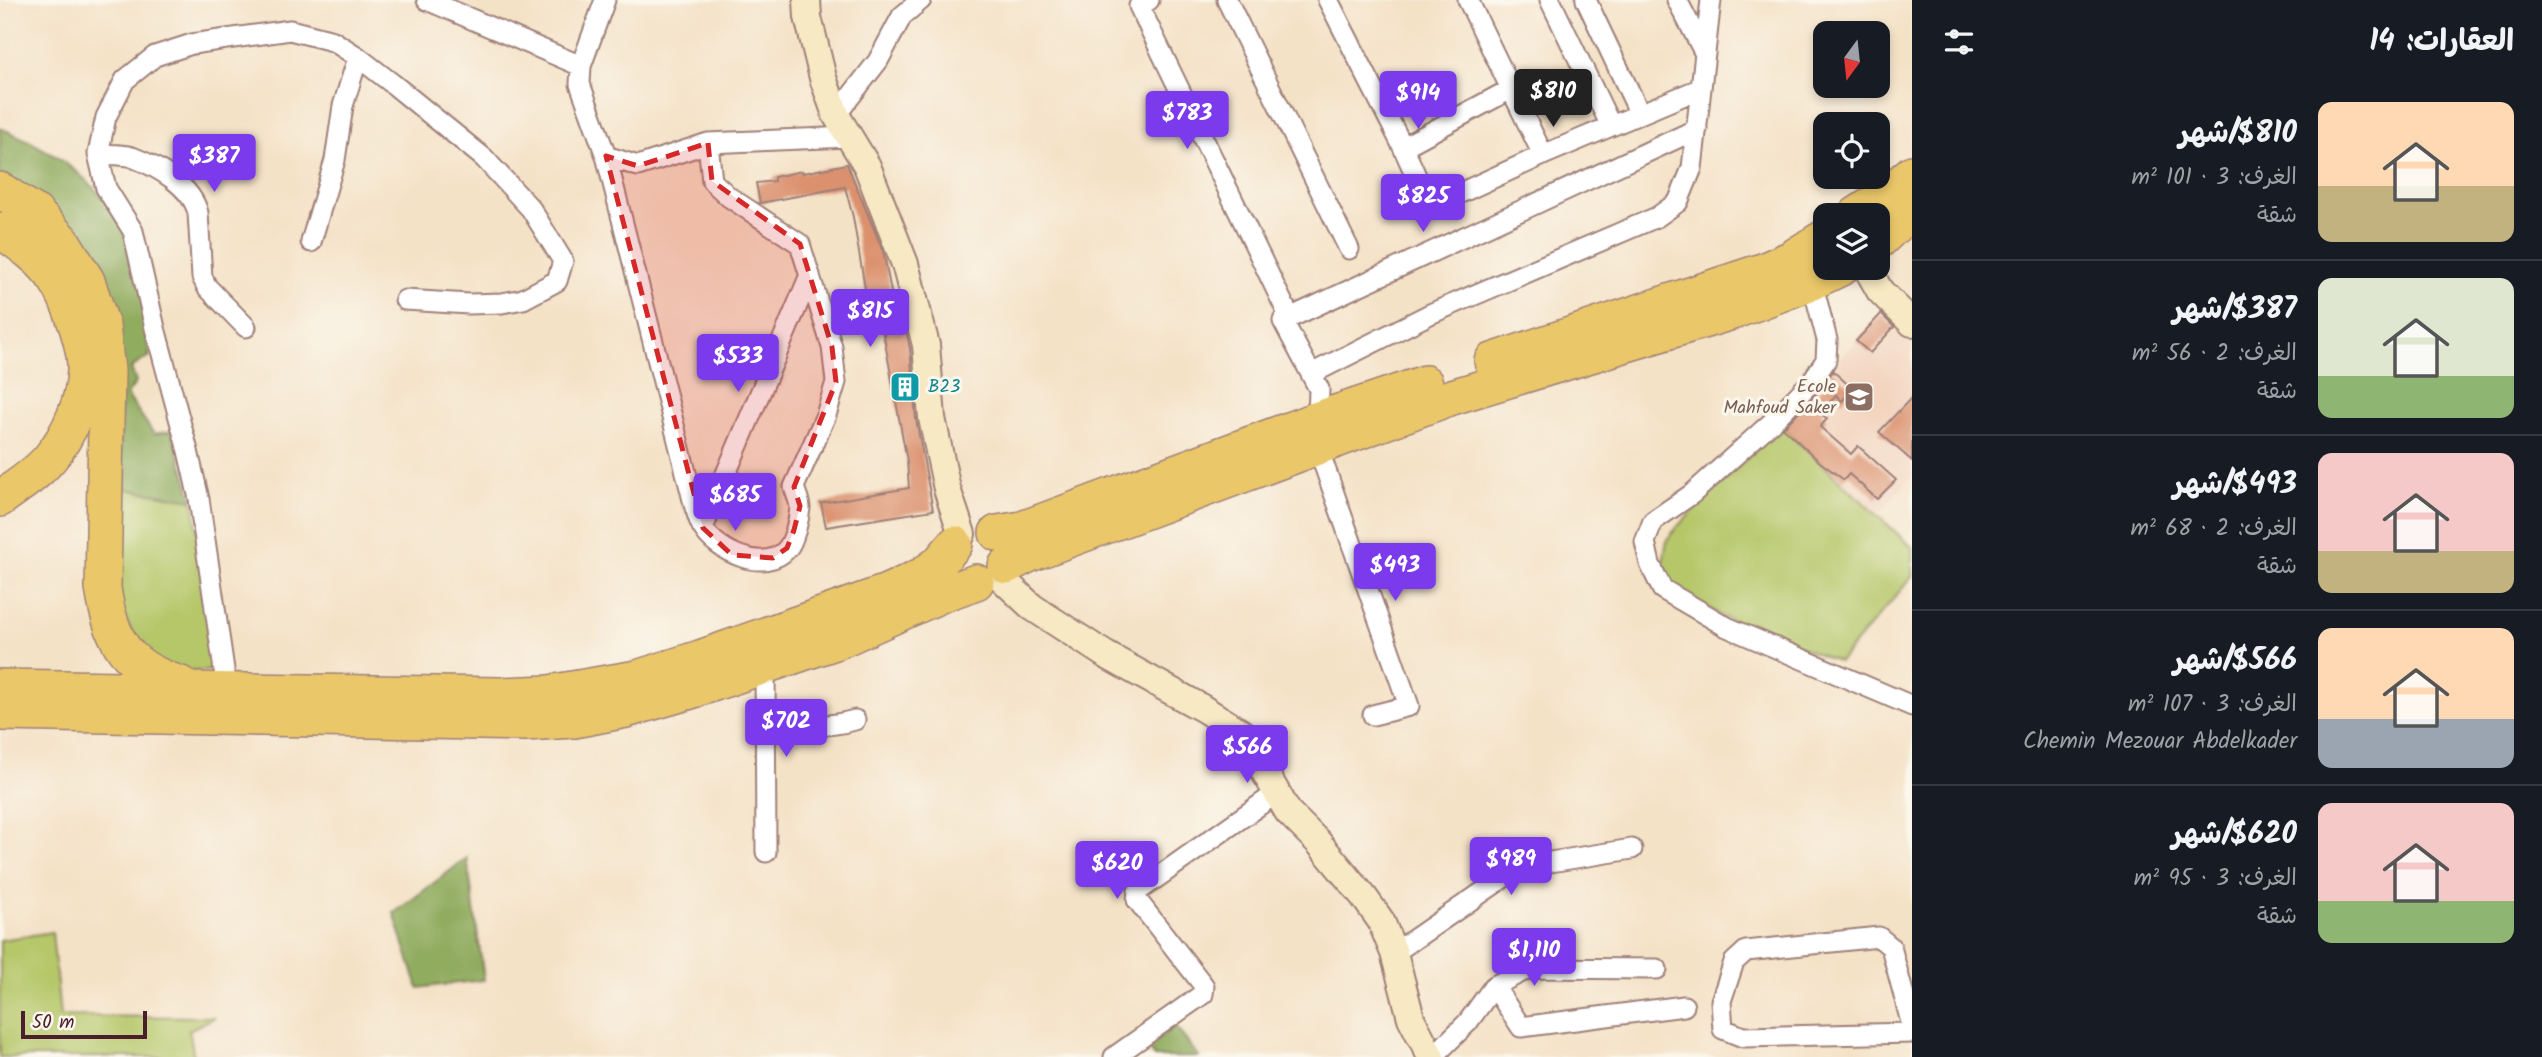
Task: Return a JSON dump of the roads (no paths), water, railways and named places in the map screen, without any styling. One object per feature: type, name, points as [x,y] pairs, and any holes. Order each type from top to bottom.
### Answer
[{"type":"highway","points":[[1875,203],[1912,173]]},
{"type":"highway","points":[[0,190],[36,213],[63,242],[87,281],[102,326],[107,371],[103,588],[107,614],[115,638],[146,671],[164,679],[216,691]]},
{"type":"highway","points":[[1890,231],[1912,210]]},
{"type":"highway","points":[[0,230],[29,250],[56,279],[75,320],[85,369],[76,411],[65,438],[48,460],[0,499]]},
{"type":"highway","points":[[997,533],[1022,529],[1318,433],[1765,270],[1813,245]]},
{"type":"highway","points":[[0,713],[525,723],[574,720],[626,710],[838,641],[943,594],[993,575],[1030,554],[1318,433],[1452,397],[1732,312],[1813,280]]},
{"type":"highway","points":[[0,525],[43,497],[58,480],[85,445],[106,403]]},
{"type":"highway","points":[[0,687],[500,695],[550,693],[637,678],[784,630],[887,592],[922,575],[939,563],[959,539],[973,528],[985,528],[997,533],[1005,542],[1008,554],[993,575]]},
{"type":"highway","points":[[959,539],[953,556],[956,568],[964,577],[993,575]]},
{"type":"street","points":[[427,0],[581,66]]},
{"type":"street","points":[[604,0],[581,66],[580,85],[606,156],[695,508],[703,528],[715,544],[732,555],[756,559],[773,558],[787,548],[800,506],[794,487],[826,415],[836,382],[832,347],[800,244],[729,197],[712,181],[708,143]]},
{"type":"street","points":[[807,0],[807,17],[820,66],[843,126],[867,166],[905,264],[926,345],[932,418],[959,539]]},
{"type":"street","points":[[843,126],[902,16],[920,0]]},
{"type":"street","points":[[1149,0],[1139,6],[1290,318]]},
{"type":"street","points":[[1227,0],[1349,249]]},
{"type":"street","points":[[1328,0],[1403,147],[1430,207],[1543,155],[1701,89]]},
{"type":"street","points":[[1468,0],[1543,155]]},
{"type":"street","points":[[1550,0],[1611,126]]},
{"type":"street","points":[[1586,0],[1640,114]]},
{"type":"street","points":[[1677,0],[1705,54]]},
{"type":"street","points":[[1311,374],[1430,314],[1657,217],[1678,202],[1692,168],[1711,0]]},
{"type":"street","points":[[216,691],[199,499],[133,230],[106,188],[98,153],[106,117],[125,80],[155,57],[192,44],[290,30],[333,41],[358,57],[484,159],[531,209],[563,261],[557,281],[523,299],[469,304],[405,300]]},
{"type":"street","points":[[312,242],[335,160],[342,106],[358,57]]},
{"type":"street","points":[[1403,147],[1511,89]]},
{"type":"street","points":[[606,156],[638,166],[708,143],[843,126]]},
{"type":"street","points":[[1373,715],[1409,706],[1318,433],[1319,389],[1283,321],[1697,129]]},
{"type":"street","points":[[98,153],[129,156],[159,169],[196,203],[202,277],[207,287],[246,327]]},
{"type":"street","points":[[703,528],[810,275]]},
{"type":"street","points":[[1826,280],[1826,360],[1812,381],[1772,422],[1692,494],[1653,521],[1645,542],[1647,553],[1662,590],[1689,606],[1727,627],[1912,706]]},
{"type":"street","points":[[1874,280],[1880,291],[1912,323]]},
{"type":"street","points":[[993,575],[1032,607],[1074,635],[1242,733],[1288,811],[1318,842],[1381,921],[1394,953],[1411,1018],[1432,1057],[1468,1022],[1494,986],[1530,968],[1657,969]]},
{"type":"street","points":[[765,666],[766,852]]},
{"type":"street","points":[[765,716],[807,727],[834,726],[855,720]]},
{"type":"street","points":[[1114,1057],[1203,994],[1203,986],[1137,900],[1138,891],[1278,792]]},
{"type":"street","points":[[1394,953],[1519,867],[1632,849]]},
{"type":"street","points":[[1912,1026],[1891,947],[1879,937],[1746,951],[1734,962],[1721,1001],[1723,1029],[1743,1037],[1912,1033]]},
{"type":"street","points":[[1494,986],[1521,1027],[1684,1006]]},
{"type":"place","name":"B23","points":[[905,387]]},
{"type":"place","name":"Ecole Mahfoud Saker","points":[[1859,397]]}]
